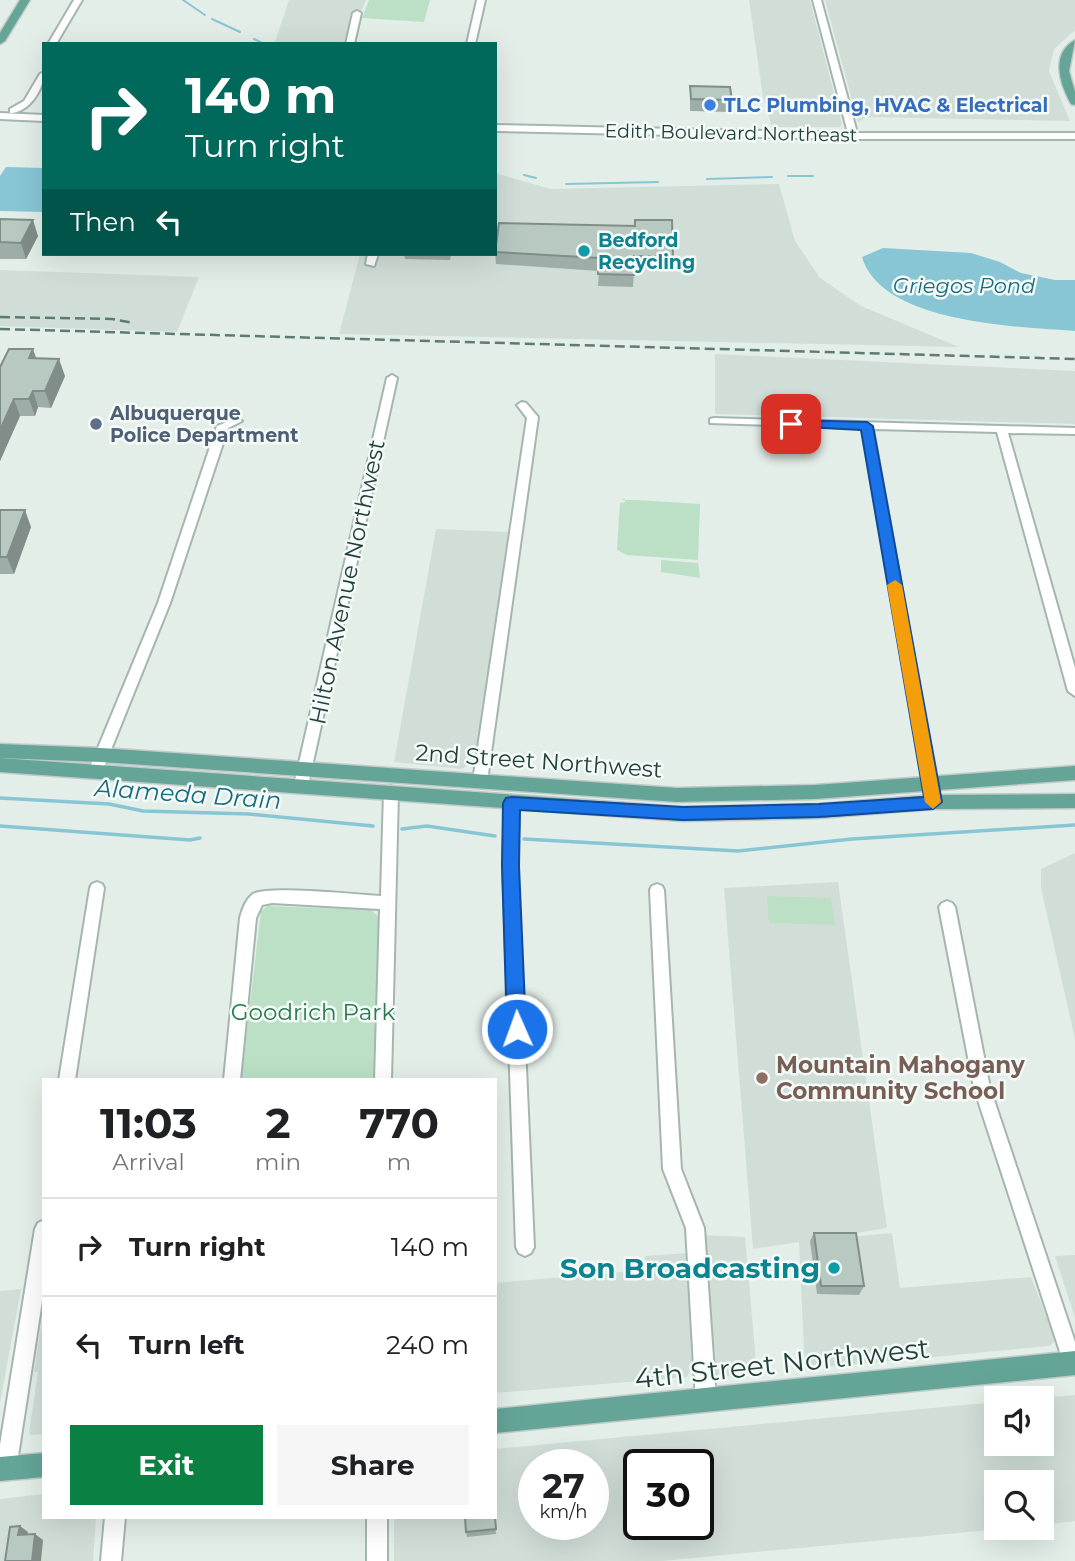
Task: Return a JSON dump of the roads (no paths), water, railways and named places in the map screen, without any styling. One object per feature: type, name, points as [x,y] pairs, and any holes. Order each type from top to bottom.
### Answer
[{"type":"main road","points":[[0,41],[25,0]]},
{"type":"main road","points":[[1075,43],[1067,52],[1063,63],[1064,76],[1075,102]]},
{"type":"main road","name":"2nd Street Northwest","points":[[0,751],[98,763],[303,778],[480,781],[677,795],[931,794],[1075,801]]},
{"type":"main road","name":"2nd Street Northwest","points":[[0,765],[98,763]]},
{"type":"main road","name":"2nd Street Northwest","points":[[303,778],[391,792],[683,814],[819,811],[1075,773]]},
{"type":"main road","name":"4th Street Northwest","points":[[497,1420],[1074,1363]]},
{"type":"main road","points":[[3,1469],[42,1465]]},
{"type":"street","points":[[53,42],[78,0]]},
{"type":"street","points":[[471,42],[481,0]]},
{"type":"street","points":[[817,0],[853,136]]},
{"type":"street","points":[[350,42],[357,13]]},
{"type":"street","points":[[13,111],[27,103],[42,77]]},
{"type":"street","points":[[0,111],[42,112]]},
{"type":"street","points":[[0,116],[42,118]]},
{"type":"street","points":[[1056,136],[1071,130],[1075,125]]},
{"type":"street","name":"Edith Boulevard Northeast","points":[[497,128],[967,137],[980,140],[1075,143]]},
{"type":"street","name":"Edith Boulevard Northeast","points":[[967,137],[978,134],[1075,136]]},
{"type":"street","name":"Hilton Avenue Northwest","points":[[303,778],[392,377]]},
{"type":"street","points":[[480,781],[533,416],[522,405]]},
{"type":"street","points":[[98,763],[164,603],[223,426],[237,421]]},
{"type":"street","points":[[714,421],[1075,431]]},
{"type":"street","points":[[867,426],[931,794]]},
{"type":"street","points":[[1001,428],[1075,691]]},
{"type":"street","points":[[383,1078],[391,792]]},
{"type":"street","points":[[512,803],[510,866],[525,1247]]},
{"type":"street","points":[[67,1078],[97,888]]},
{"type":"street","points":[[657,890],[672,1169],[676,1189],[687,1206],[695,1228],[706,1401]]},
{"type":"street","points":[[232,1078],[248,918],[250,909],[258,899],[272,897],[388,902]]},
{"type":"street","points":[[947,906],[982,1088],[1074,1363]]},
{"type":"street","points":[[3,1469],[42,1241]]},
{"type":"street","points":[[111,1561],[115,1519]]},
{"type":"street","points":[[377,1519],[377,1561]]},
{"type":"water","points":[[6,167],[42,168],[42,212],[0,211],[0,176]]},
{"type":"water","name":"Griegos Pond","points":[[883,248],[971,253],[1000,262],[1021,273],[1055,280],[1075,280],[1075,331],[1020,327],[954,317],[895,296],[874,279],[862,257]]},
{"type":"waterway","points":[[183,0],[205,15]]},
{"type":"waterway","points":[[212,19],[240,32]]},
{"type":"waterway","points":[[254,39],[260,42]]},
{"type":"waterway","points":[[524,175],[536,178]]},
{"type":"waterway","points":[[788,176],[813,176]]},
{"type":"waterway","points":[[707,179],[772,177]]},
{"type":"waterway","points":[[566,184],[658,182]]},
{"type":"waterway","name":"Alameda Drain","points":[[0,798],[109,804],[143,811],[249,814],[373,826]]},
{"type":"waterway","name":"Alameda Drain","points":[[524,839],[738,851],[852,839],[1075,825]]},
{"type":"waterway","points":[[0,826],[190,840],[200,838]]},
{"type":"waterway","name":"Alameda Drain","points":[[402,829],[427,826],[495,836]]},
{"type":"railway","points":[[0,317],[112,319],[134,323]]},
{"type":"railway","points":[[0,329],[1075,359]]},
{"type":"place","name":"TLC Plumbing, HVAC & Electrical","points":[[710,105]]},
{"type":"place","name":"Bedford Recycling","points":[[584,251]]},
{"type":"place","name":"Albuquerque Police Department","points":[[96,424]]},
{"type":"place","name":"Mountain Mahogany Community School","points":[[762,1078]]},
{"type":"place","name":"Son Broadcasting","points":[[834,1268]]},
{"type":"park label","name":"Goodrich Park","points":[[313,1012]]}]
